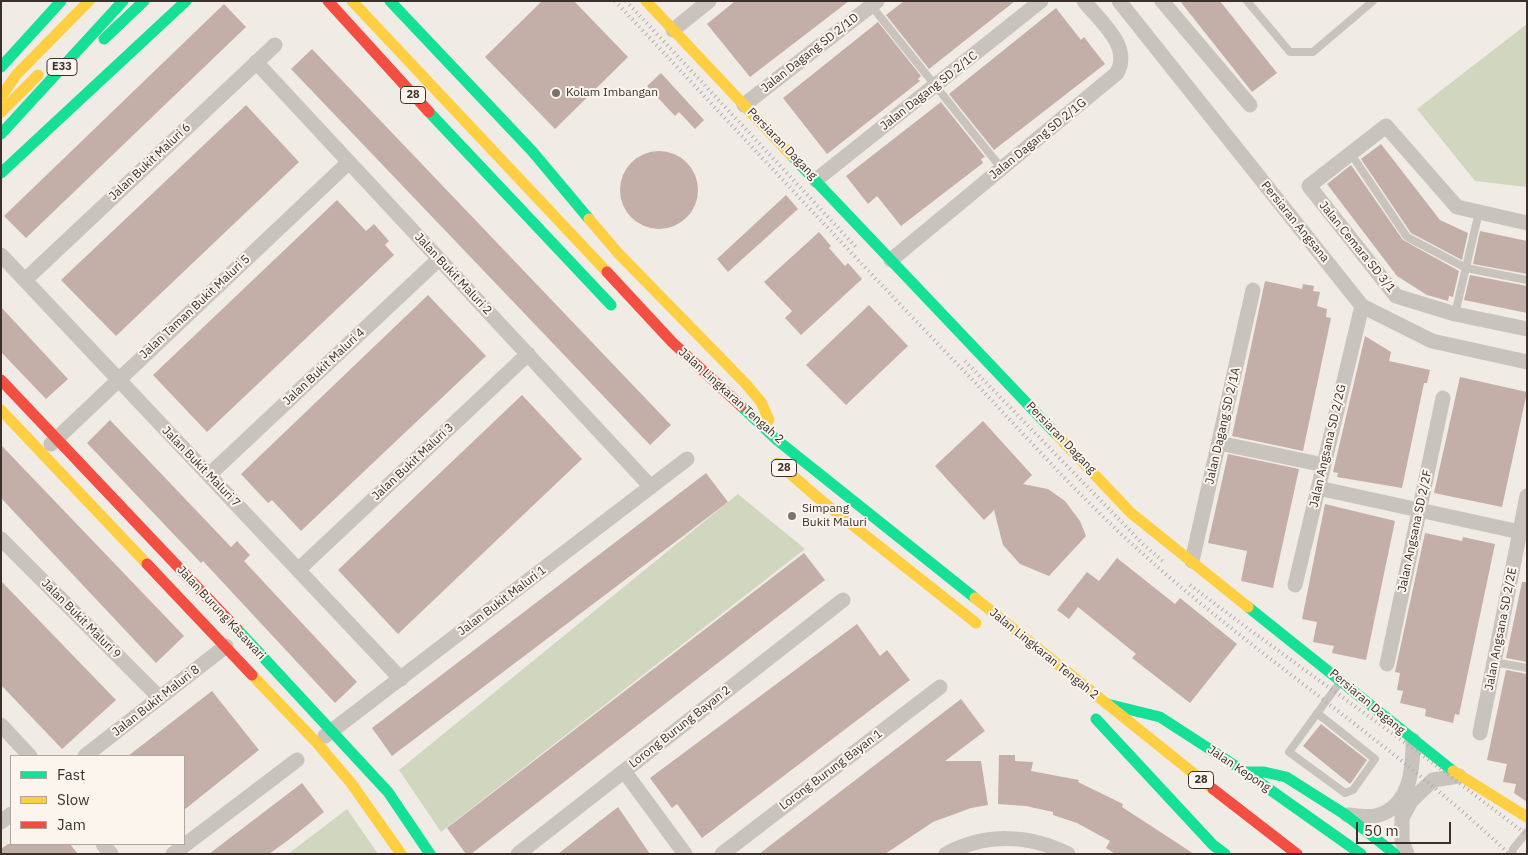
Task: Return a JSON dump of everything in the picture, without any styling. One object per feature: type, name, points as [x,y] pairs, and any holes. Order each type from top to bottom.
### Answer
[{"type":"main road","points":[[1,67],[25,38],[61,1]]},
{"type":"main road","points":[[1,97],[16,75],[89,1]]},
{"type":"main road","points":[[1,112],[118,1]]},
{"type":"main road","name":"E33","points":[[1,135],[123,1]]},
{"type":"main road","points":[[1,135],[144,1]]},
{"type":"main road","points":[[1,173],[186,1]]},
{"type":"main road","name":"28","points":[[328,1],[438,122],[620,314]]},
{"type":"main road","name":"Jalan Lingkaran Tengah 2","points":[[352,1],[672,342],[778,440],[1106,704],[1297,854]]},
{"type":"main road","points":[[390,1],[532,151],[618,253],[745,383],[761,402],[778,440]]},
{"type":"main road","points":[[406,1],[460,76]]},
{"type":"main road","name":"Persiaran Dagang","points":[[646,1],[1131,513],[1459,776],[1527,817]]},
{"type":"main road","points":[[1,162],[134,34]]},
{"type":"main road","name":"Jalan Burung Kasawari","points":[[1,380],[332,729],[388,792],[430,854]]},
{"type":"main road","name":"Jalan Burung Kasawari","points":[[1,410],[317,743],[351,783],[401,854]]},
{"type":"main road","name":"Jalan Lingkaran Tengah 2","points":[[773,458],[817,497],[988,633]]},
{"type":"main road","name":"Jalan Kepong","points":[[1106,704],[1160,717],[1245,772],[1361,854]]},
{"type":"main road","name":"Jalan Lingkaran Tengah 2","points":[[1156,767],[1092,716],[1213,845],[1225,854]]},
{"type":"main road","points":[[1245,772],[1264,772],[1286,777],[1346,815],[1395,854]]},
{"type":"street","points":[[673,30],[709,1]]},
{"type":"street","name":"Jalan Dagang SD 2/1C","points":[[816,180],[1041,1]]},
{"type":"street","name":"Jalan Dagang SD 2/1G","points":[[891,260],[1114,77],[1119,69],[1122,56],[1119,44],[1084,1]]},
{"type":"street","name":"Persiaran Angsana","points":[[1119,1],[1362,306],[1432,341],[1527,362]]},
{"type":"street","points":[[1162,1],[1250,105]]},
{"type":"street","name":"Jalan Dagang SD 2/1D","points":[[744,105],[872,3]]},
{"type":"street","name":"Jalan Bukit Maluri 6","points":[[24,280],[275,45]]},
{"type":"street","name":"Jalan Bukit Maluri 2","points":[[256,62],[651,487]]},
{"type":"street","points":[[1350,154],[1386,126],[1457,207],[1527,223]]},
{"type":"street","name":"Jalan Cemara SD 3/1","points":[[1350,154],[1308,186],[1396,296],[1455,314],[1527,329]]},
{"type":"street","name":"Jalan Taman Bukit Maluri 5","points":[[42,453],[349,162]]},
{"type":"street","name":"Jalan Bukit Maluri 7","points":[[1,255],[401,679]]},
{"type":"street","name":"Jalan Bukit Maluri 4","points":[[208,475],[439,259]]},
{"type":"street","name":"Jalan Dagang SD 2/1A","points":[[1192,562],[1253,290]]},
{"type":"street","name":"Jalan Angsana SD 2/2G","points":[[1295,585],[1362,306]]},
{"type":"street","name":"Jalan Bukit Maluri 3","points":[[298,570],[528,354]]},
{"type":"street","name":"Jalan Angsana SD 2/2F","points":[[1387,664],[1442,398]]},
{"type":"street","points":[[1219,443],[1324,465]]},
{"type":"street","name":"Jalan Bukit Maluri 1","points":[[317,743],[332,729],[401,679],[687,459]]},
{"type":"street","points":[[1318,488],[1419,510],[1523,524]]},
{"type":"street","name":"Jalan Angsana SD 2/2E","points":[[1480,733],[1523,524],[1527,496]]},
{"type":"street","name":"Jalan Bukit Maluri 9","points":[[1,539],[160,698]]},
{"type":"street","name":"Lorong Burung Bayan 2","points":[[518,854],[843,600]]},
{"type":"street","name":"Jalan Bukit Maluri 8","points":[[86,755],[226,646]]},
{"type":"street","name":"Lorong Burung Bayan 1","points":[[722,854],[940,687]]},
{"type":"street","points":[[1,725],[29,755]]},
{"type":"street","points":[[1346,815],[1374,817],[1392,809],[1410,785],[1413,740]]},
{"type":"street","points":[[185,845],[297,760]]},
{"type":"street","points":[[624,771],[685,854]]},
{"type":"street","points":[[1407,854],[1402,841],[1402,818],[1411,801],[1432,780],[1459,776]]},
{"type":"street","points":[[946,854],[971,844],[1004,838],[1040,842],[1068,854]]},
{"type":"street","points":[[173,854],[185,845]]},
{"type":"lane","points":[[1247,1],[1290,52],[1313,52],[1373,1]]},
{"type":"lane","points":[[872,3],[935,86],[1002,169]]},
{"type":"lane","points":[[1350,154],[1407,237],[1466,268],[1527,280]]},
{"type":"lane","points":[[1455,314],[1479,212]]},
{"type":"lane","points":[[1494,662],[1527,668]]},
{"type":"lane","points":[[1317,713],[1374,759],[1353,790],[1345,793],[1288,752],[1341,680]]},
{"type":"lane","points":[[1512,854],[1513,849],[1527,832]]},
{"type":"green space","points":[[1527,24],[1527,187],[1475,181],[1417,109]]},
{"type":"green space","points":[[738,494],[805,549],[441,832],[399,770]]},
{"type":"green space","points":[[347,809],[378,854],[288,854]]},
{"type":"building","name":"Kolam Imbangan","points":[[542,1],[574,1],[628,57],[555,129],[485,57]]},
{"type":"building","points":[[735,1],[849,1],[750,77],[707,24]]},
{"type":"building","points":[[904,1],[1015,1],[929,69],[886,15]]},
{"type":"building","points":[[1180,1],[1220,1],[1277,73],[1252,92]]},
{"type":"building","points":[[224,4],[246,27],[26,238],[4,216]]},
{"type":"building","points":[[1056,8],[1081,40],[1084,37],[1105,64],[994,150],[949,94]]},
{"type":"building","points":[[878,22],[921,76],[918,79],[920,81],[827,154],[783,98]]},
{"type":"building","points":[[312,49],[671,425],[650,445],[291,69]]},
{"type":"building","points":[[661,73],[704,120],[695,129],[679,112],[675,116],[647,86]]},
{"type":"building","points":[[941,102],[985,157],[981,159],[983,163],[901,226],[877,196],[868,204],[846,176]]},
{"type":"building","points":[[246,105],[299,162],[116,336],[61,280]]},
{"type":"building","points":[[1381,144],[1440,220],[1468,233],[1462,260],[1411,233],[1361,159]]},
{"type":"building","points":[[659,151],[674,154],[691,168],[695,175],[698,190],[695,205],[681,222],[674,226],[659,229],[644,226],[627,212],[623,205],[620,190],[623,175],[637,158],[644,154]]},
{"type":"building","points":[[1351,165],[1403,240],[1459,271],[1453,297],[1449,296],[1448,301],[1427,295],[1397,276],[1327,184]]},
{"type":"building","points":[[786,195],[798,209],[728,272],[717,259]]},
{"type":"building","points":[[337,200],[366,231],[374,224],[389,241],[385,245],[394,255],[207,432],[153,375]]},
{"type":"building","points":[[1480,231],[1527,241],[1527,274],[1473,264]]},
{"type":"building","points":[[819,232],[831,246],[829,248],[845,266],[848,263],[862,279],[801,335],[785,318],[792,311],[764,282]]},
{"type":"building","points":[[1470,275],[1527,286],[1527,313],[1464,300]]},
{"type":"building","points":[[1265,281],[1302,289],[1303,284],[1314,286],[1313,291],[1320,292],[1317,306],[1327,309],[1326,317],[1331,318],[1303,451],[1232,436]]},
{"type":"building","points":[[428,295],[486,356],[301,531],[272,500],[268,503],[241,474]]},
{"type":"building","points":[[869,305],[908,346],[846,405],[806,365]]},
{"type":"building","points":[[1,307],[68,379],[46,399],[1,352]]},
{"type":"building","points":[[1365,336],[1391,352],[1389,361],[1430,370],[1427,383],[1424,383],[1402,488],[1337,477],[1338,473],[1333,472]]},
{"type":"building","points":[[1460,377],[1527,392],[1502,507],[1434,493]]},
{"type":"building","points":[[522,395],[582,459],[398,634],[338,570]]},
{"type":"building","points":[[110,420],[231,547],[237,541],[250,555],[244,561],[357,682],[335,703],[203,561],[201,563],[87,443]]},
{"type":"building","points":[[983,421],[1032,475],[1023,484],[1048,489],[1065,501],[1080,521],[1086,536],[1049,576],[1020,564],[1003,545],[994,510],[984,520],[935,466]]},
{"type":"building","points":[[1,445],[184,636],[156,663],[1,498]]},
{"type":"building","points":[[1228,454],[1299,469],[1273,588],[1241,581],[1247,551],[1208,543]]},
{"type":"building","points":[[706,473],[728,502],[392,756],[372,728]]},
{"type":"building","points":[[1325,504],[1395,521],[1366,660],[1332,653],[1334,646],[1313,642],[1317,622],[1302,619]]},
{"type":"building","points":[[1425,533],[1462,541],[1463,537],[1495,544],[1459,715],[1455,714],[1453,723],[1425,716],[1426,709],[1400,703],[1403,691],[1397,690],[1400,673],[1395,672]]},
{"type":"building","points":[[804,553],[825,580],[471,854],[466,854],[447,828]]},
{"type":"building","points":[[1117,558],[1175,604],[1180,598],[1237,644],[1190,703],[1132,658],[1136,654],[1078,607],[1069,619],[1057,610],[1087,572],[1099,581]]},
{"type":"building","points":[[1,581],[116,700],[62,749],[1,685]]},
{"type":"building","points":[[1522,582],[1527,582],[1527,662],[1506,658]]},
{"type":"building","points":[[857,624],[880,656],[887,650],[910,680],[702,838],[677,804],[672,808],[650,778]]},
{"type":"building","points":[[1506,670],[1527,674],[1527,802],[1514,793],[1516,784],[1503,782],[1507,764],[1487,760]]},
{"type":"building","points":[[212,691],[259,750],[185,809],[185,755],[129,755]]},
{"type":"building","points":[[961,699],[985,731],[945,761],[981,761],[988,805],[971,808],[933,822],[885,854],[759,854]]},
{"type":"building","points":[[1321,724],[1367,760],[1350,784],[1303,746]]},
{"type":"building","points":[[999,755],[1015,755],[1015,761],[1033,762],[1031,771],[1079,780],[1078,782],[1123,804],[1122,807],[1194,854],[1115,854],[1106,848],[1110,841],[1077,823],[1053,815],[1053,812],[1026,806],[998,804]]},
{"type":"building","points":[[302,783],[324,812],[287,841],[269,854],[209,854]]},
{"type":"building","points":[[618,807],[650,854],[558,854],[596,824]]},
{"type":"building","points":[[8,844],[71,845],[78,854],[1,854],[1,849]]},
{"type":"railway","points":[[615,1],[1052,465],[1120,533],[1188,593],[1420,776],[1509,854]]},
{"type":"railway","points":[[626,1],[856,247]]},
{"type":"railway","points":[[965,361],[1144,545],[1165,563]]},
{"type":"railway","points":[[1190,585],[1433,763],[1527,835]]},
{"type":"traffic: fast","points":[[1,67],[61,1]]},
{"type":"traffic: fast","points":[[1,134],[123,1]]},
{"type":"traffic: fast","points":[[104,39],[144,1]]},
{"type":"traffic: fast","points":[[1,173],[186,1]]},
{"type":"traffic: fast","points":[[390,1],[532,151],[589,219]]},
{"type":"traffic: fast","points":[[429,112],[611,305]]},
{"type":"traffic: fast","points":[[792,156],[1056,434]]},
{"type":"traffic: fast","points":[[741,406],[777,440],[975,598]]},
{"type":"traffic: fast","points":[[1248,607],[1453,771]]},
{"type":"traffic: fast","points":[[237,629],[388,792],[430,854]]},
{"type":"traffic: fast","points":[[1107,704],[1160,717],[1245,772],[1361,854]]},
{"type":"traffic: fast","points":[[1096,719],[1213,845],[1225,854]]},
{"type":"traffic: fast","points":[[1247,772],[1264,772],[1286,777],[1346,815],[1395,854]]},
{"type":"traffic: slow","points":[[1,97],[16,75],[89,1]]},
{"type":"traffic: slow","points":[[352,1],[607,272]]},
{"type":"traffic: slow","points":[[646,1],[792,156]]},
{"type":"traffic: slow","points":[[1,112],[38,75]]},
{"type":"traffic: slow","points":[[589,219],[618,253],[745,383],[761,402],[769,420]]},
{"type":"traffic: slow","points":[[1,410],[147,564]]},
{"type":"traffic: slow","points":[[1056,434],[1131,513],[1248,607]]},
{"type":"traffic: slow","points":[[778,463],[817,497],[976,623]]},
{"type":"traffic: slow","points":[[975,598],[1213,789]]},
{"type":"traffic: slow","points":[[252,675],[317,743],[351,783],[401,854]]},
{"type":"traffic: slow","points":[[1453,771],[1527,817]]},
{"type":"traffic: jam","points":[[328,1],[429,112]]},
{"type":"traffic: jam","points":[[607,272],[672,342],[741,406]]},
{"type":"traffic: jam","points":[[1,380],[237,629]]},
{"type":"traffic: jam","points":[[147,564],[252,675]]},
{"type":"traffic: jam","points":[[1213,789],[1297,854]]},
{"type":"place","name":"Kolam Imbangan","points":[[556,93]]},
{"type":"place","name":"Simpang Bukit Maluri","points":[[792,516]]}]
